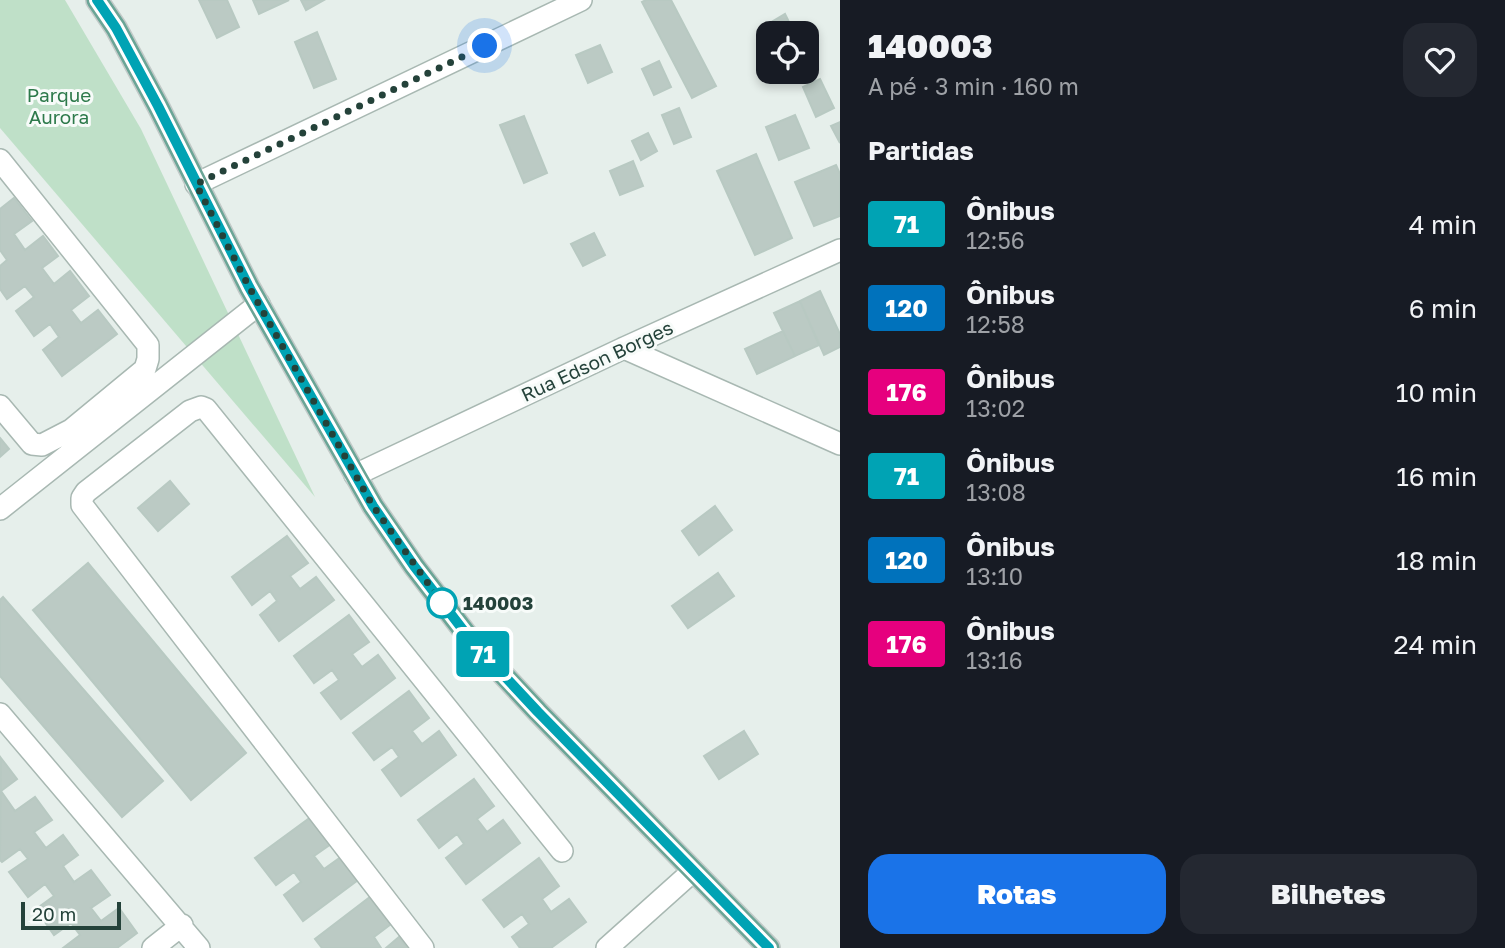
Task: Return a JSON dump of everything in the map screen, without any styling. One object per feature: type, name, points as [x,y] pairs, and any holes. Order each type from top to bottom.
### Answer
[{"type":"main road","points":[[97,0],[122,39],[259,304],[355,475],[414,566],[470,639],[769,948]]},
{"type":"street","points":[[196,184],[581,0]]},
{"type":"street","points":[[0,160],[148,345],[148,359],[145,369],[71,430],[42,445],[32,444],[0,406]]},
{"type":"street","name":"Rua Edson Borges","points":[[355,475],[840,250]]},
{"type":"street","points":[[0,509],[259,304]]},
{"type":"street","points":[[624,348],[840,444]]},
{"type":"street","points":[[423,948],[82,505],[86,492],[190,411],[201,407],[206,410],[562,851]]},
{"type":"street","points":[[0,713],[199,948]]},
{"type":"street","points":[[607,948],[693,871]]},
{"type":"street","points":[[153,948],[182,925]]},
{"type":"green space","name":"Parque Aurora","points":[[0,0],[65,0],[141,129],[315,497],[0,128]]},
{"type":"building","points":[[199,0],[227,0],[239,27],[217,38]]},
{"type":"building","points":[[253,0],[289,0],[259,14]]},
{"type":"building","points":[[301,0],[324,0],[306,10]]},
{"type":"building","points":[[671,0],[716,86],[692,98],[642,2]]},
{"type":"building","points":[[785,14],[788,21],[773,21]]},
{"type":"building","points":[[317,32],[336,79],[314,88],[295,42]]},
{"type":"building","points":[[600,45],[612,72],[588,83],[576,55]]},
{"type":"building","points":[[659,61],[671,87],[654,95],[642,69]]},
{"type":"building","points":[[819,79],[834,108],[816,117],[803,87],[819,84]]},
{"type":"building","points":[[679,108],[691,137],[674,144],[662,115]]},
{"type":"building","points":[[795,115],[809,148],[779,160],[766,127]]},
{"type":"building","points":[[524,116],[547,173],[524,183],[500,125]]},
{"type":"building","points":[[840,122],[840,143],[831,126]]},
{"type":"building","points":[[648,133],[657,151],[641,160],[632,141]]},
{"type":"building","points":[[756,154],[792,238],[755,255],[717,171]]},
{"type":"building","points":[[633,161],[643,186],[620,195],[610,171]]},
{"type":"building","points":[[836,165],[840,174],[840,216],[814,226],[795,182]]},
{"type":"building","points":[[14,198],[32,221],[14,234],[25,250],[43,236],[58,256],[42,268],[54,284],[70,271],[89,296],[71,310],[81,323],[98,310],[117,334],[62,376],[43,350],[59,337],[50,324],[34,336],[16,311],[34,297],[25,286],[7,299],[0,289],[0,266],[7,260],[0,250],[0,209]]},
{"type":"building","points":[[594,233],[605,255],[583,266],[571,244]]},
{"type":"building","points":[[820,291],[840,334],[840,347],[824,355],[800,301]]},
{"type":"building","points":[[800,301],[819,345],[795,356],[774,313]]},
{"type":"building","points":[[783,331],[795,356],[757,374],[745,349]]},
{"type":"building","points":[[0,438],[9,449],[0,457]]},
{"type":"building","points":[[170,481],[189,504],[158,531],[138,508]]},
{"type":"building","points":[[715,506],[732,530],[699,555],[682,531]]},
{"type":"building","points":[[287,536],[308,563],[290,576],[300,589],[316,577],[334,600],[279,641],[260,615],[277,601],[270,591],[252,605],[232,577]]},
{"type":"building","points":[[88,563],[246,753],[191,800],[33,610]]},
{"type":"building","points":[[718,573],[734,596],[688,628],[672,606]]},
{"type":"building","points":[[3,597],[163,781],[122,817],[0,676],[0,600]]},
{"type":"building","points":[[349,615],[369,642],[352,654],[362,667],[378,655],[395,678],[341,719],[321,693],[339,680],[332,670],[314,683],[294,656]]},
{"type":"building","points":[[409,691],[429,718],[412,731],[422,744],[439,731],[456,755],[401,796],[382,770],[399,757],[392,747],[374,760],[353,733]]},
{"type":"building","points":[[744,731],[758,754],[719,779],[704,756]]},
{"type":"building","points":[[1,758],[17,779],[1,791],[15,811],[35,797],[52,820],[34,832],[46,848],[63,835],[78,855],[63,866],[74,882],[91,870],[110,895],[91,908],[101,921],[119,908],[137,933],[117,948],[63,948],[80,935],[71,923],[54,935],[36,909],[54,896],[45,884],[28,897],[9,872],[28,859],[20,849],[2,862],[0,860]]},
{"type":"building","points":[[474,779],[494,806],[477,819],[487,832],[503,820],[520,843],[466,884],[446,858],[464,844],[457,834],[439,848],[418,820]]},
{"type":"building","points":[[311,817],[331,844],[314,856],[324,869],[341,857],[358,880],[303,921],[284,895],[301,882],[294,872],[276,885],[255,858]]},
{"type":"building","points":[[539,858],[559,886],[542,899],[551,912],[569,899],[586,922],[551,948],[520,948],[512,937],[529,924],[522,914],[504,927],[483,900]]},
{"type":"building","points":[[370,897],[391,924],[374,937],[381,948],[322,948],[315,939]]},
{"type":"building","points":[[399,937],[407,948],[386,948]]},
{"type":"bus line","name":"71","points":[[97,0],[116,28],[158,106],[249,287],[373,506],[414,566],[470,639],[769,948]]},
{"type":"place","name":"140003","points":[[442,603]]},
{"type":"route","points":[[442,603],[373,506],[249,287],[196,184],[485,46]]}]
